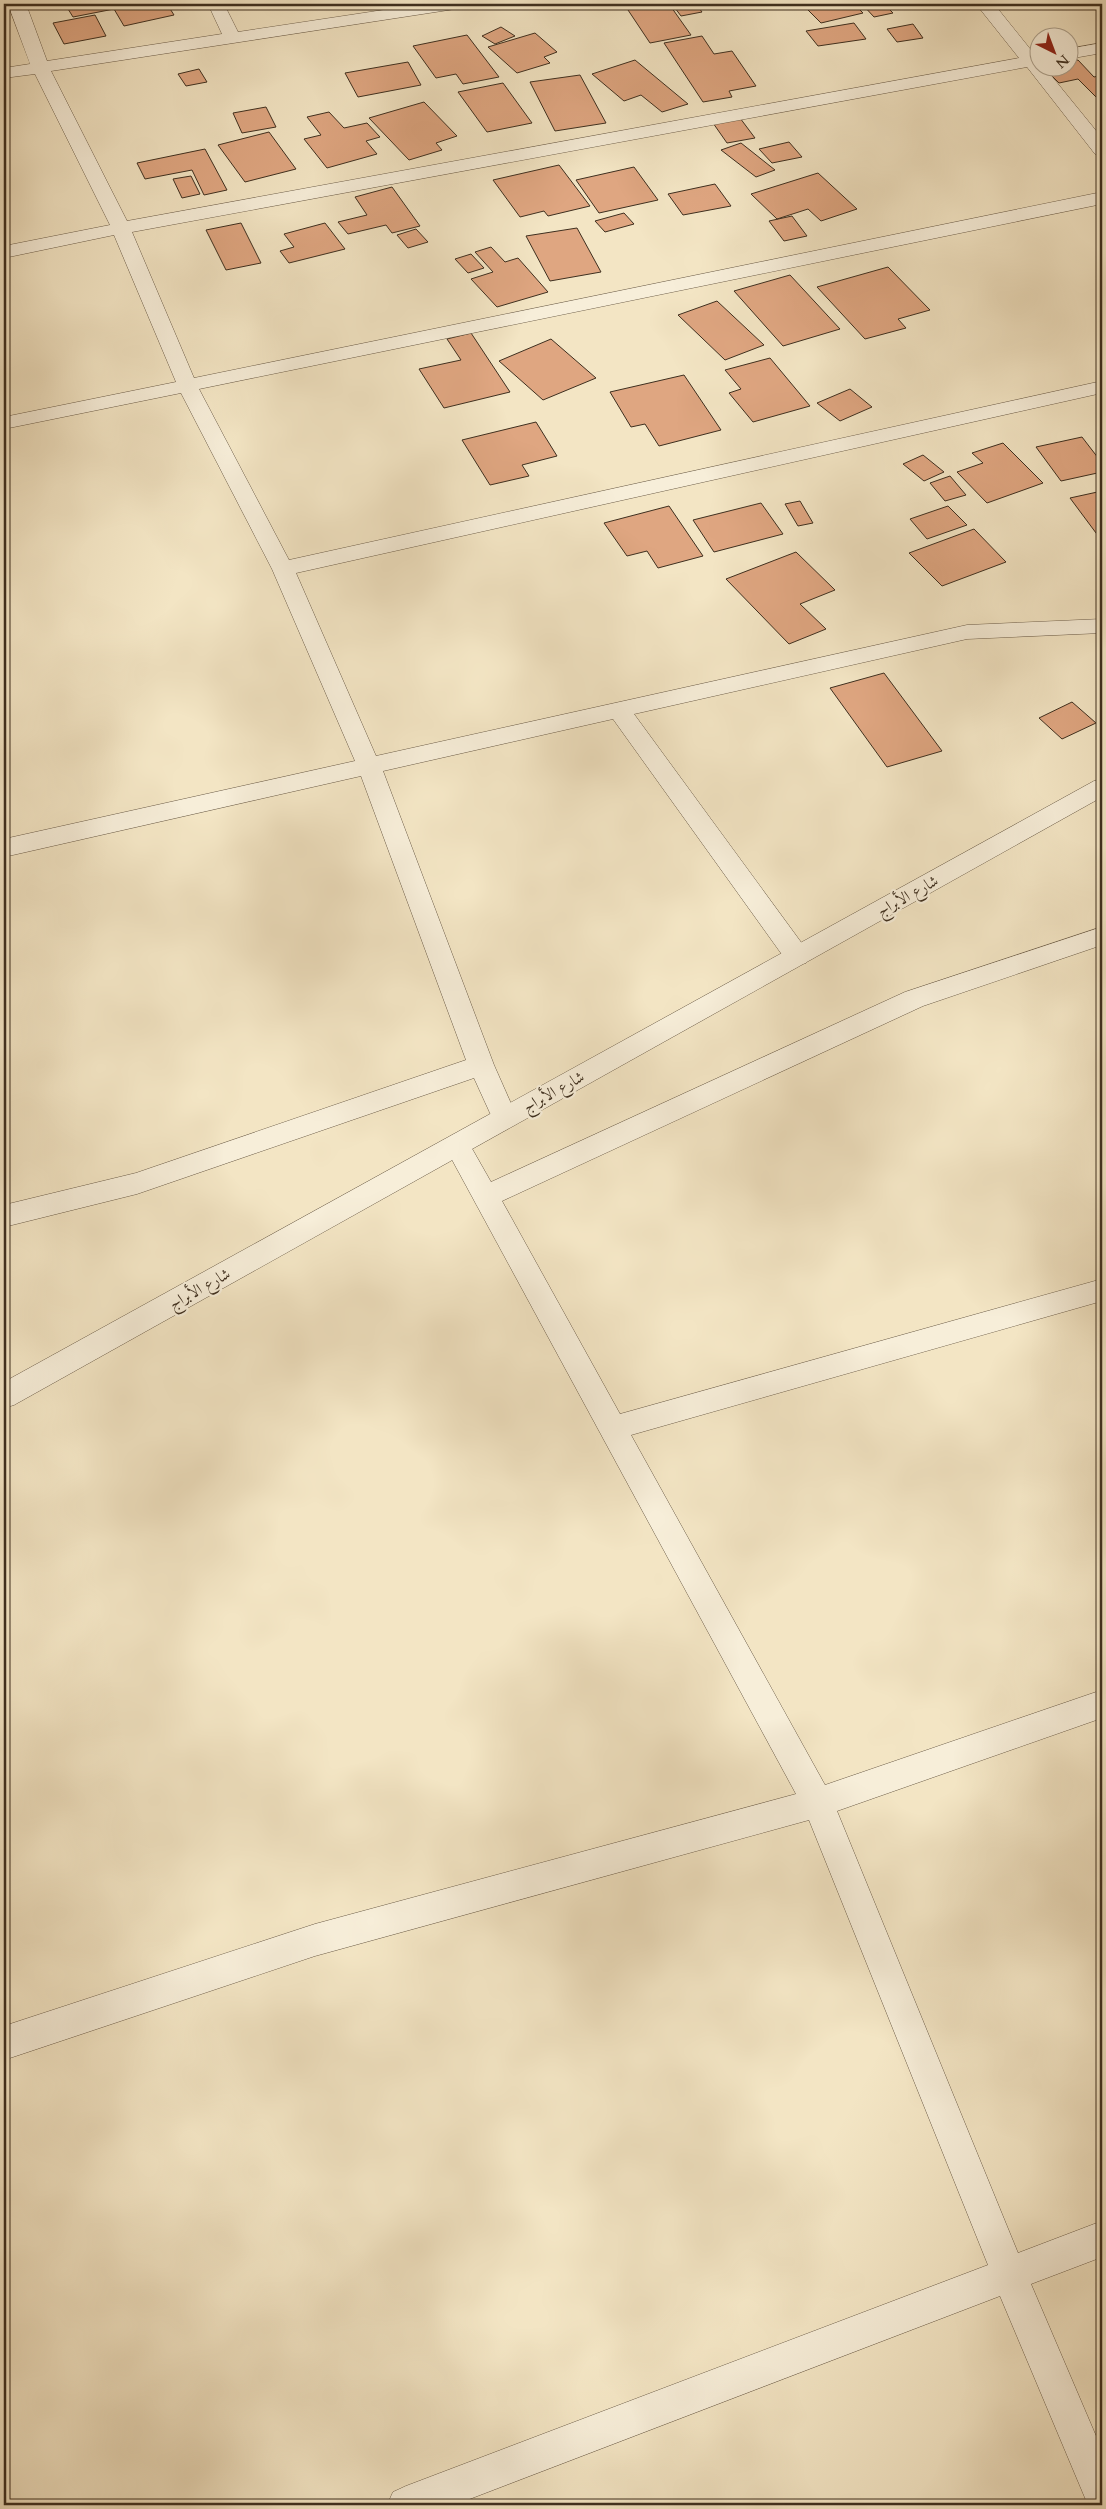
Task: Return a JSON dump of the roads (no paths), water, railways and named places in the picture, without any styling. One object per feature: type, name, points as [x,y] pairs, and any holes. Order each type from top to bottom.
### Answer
[{"type":"street","points":[[17,4],[40,66],[121,228],[188,387],[283,568],[369,766],[481,1065],[504,1117]]},
{"type":"street","points":[[216,4],[233,39]]},
{"type":"street","points":[[4,73],[455,4]]},
{"type":"street","points":[[985,4],[1028,53]]},
{"type":"street","points":[[1078,52],[1102,48]]},
{"type":"street","points":[[4,252],[121,228],[1028,62]]},
{"type":"street","points":[[1048,78],[1102,150]]},
{"type":"street","points":[[4,423],[188,387],[1102,198]]},
{"type":"street","points":[[283,568],[1102,387]]},
{"type":"street","points":[[4,848],[967,632],[1102,626]]},
{"type":"street","points":[[619,710],[796,956]]},
{"type":"street","name":"شارع الأبراج","points":[[4,1396],[1102,787]]},
{"type":"street","points":[[485,1197],[914,999],[1102,936]]},
{"type":"street","points":[[4,1216],[137,1183],[481,1065]]},
{"type":"street","points":[[457,1145],[818,1803],[1010,2276],[1102,2494]]},
{"type":"street","points":[[613,1428],[1102,1290]]},
{"type":"street","points":[[4,2043],[315,1940],[818,1803],[1102,1704]]},
{"type":"street","points":[[406,2505],[1010,2276],[1102,2239]]}]
